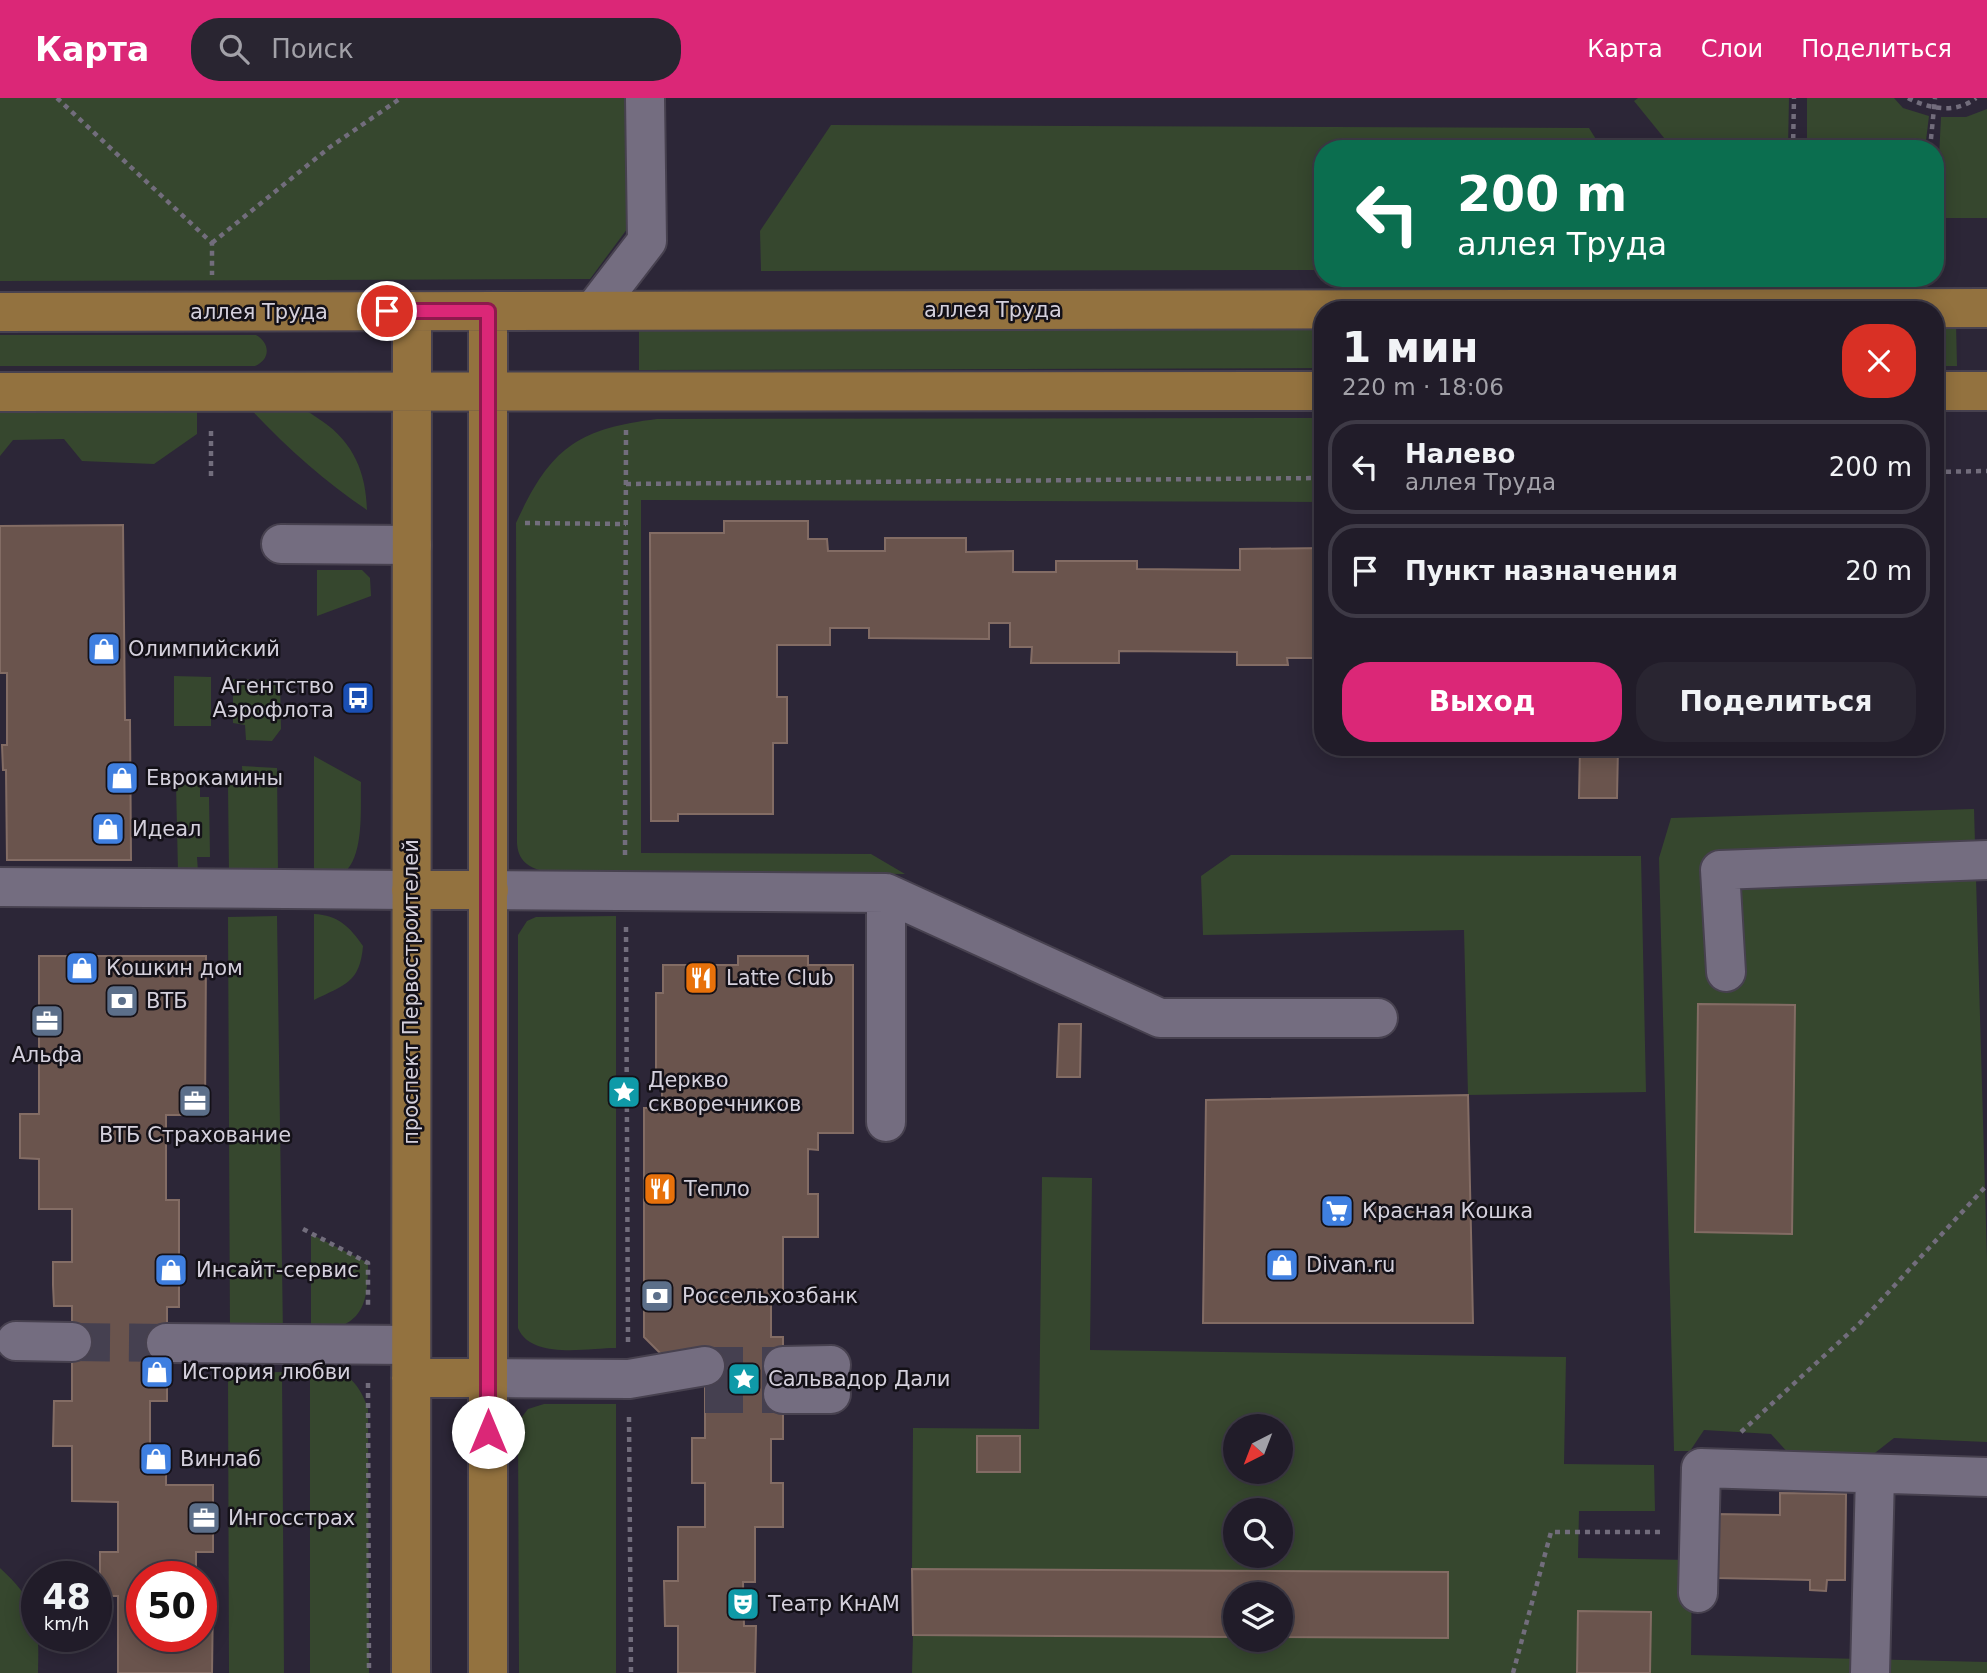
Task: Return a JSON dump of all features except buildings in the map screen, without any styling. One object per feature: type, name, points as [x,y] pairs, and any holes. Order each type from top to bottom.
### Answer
[{"type":"main road","name":"аллея Труда","points":[[0,312],[1314,309]]},
{"type":"main road","name":"аллея Труда","points":[[1944,309],[1987,309]]},
{"type":"main road","name":"проспект Первостроителей","points":[[411,1673],[412,311]]},
{"type":"main road","points":[[488,311],[488,1673]]},
{"type":"main road","points":[[0,392],[1314,391]]},
{"type":"main road","points":[[1944,391],[1987,391]]},
{"type":"main road","points":[[411,890],[489,890]]},
{"type":"main road","points":[[411,1362],[488,1378]]},
{"type":"lane","points":[[594,310],[646,241],[645,98]]},
{"type":"lane","points":[[281,544],[412,545]]},
{"type":"lane","points":[[1726,972],[1720,870],[1987,860]]},
{"type":"lane","points":[[0,887],[411,890]]},
{"type":"lane","points":[[489,890],[886,893],[1160,1018],[1378,1018]]},
{"type":"lane","points":[[886,893],[886,1122]]},
{"type":"lane","points":[[16,1341],[72,1342]]},
{"type":"lane","points":[[166,1343],[368,1345],[411,1362]]},
{"type":"lane","points":[[488,1378],[705,1380]]},
{"type":"lane","points":[[783,1380],[831,1380]]},
{"type":"lane","points":[[1698,1593],[1701,1468],[1987,1477]]},
{"type":"lane","points":[[1870,1673],[1875,1475]]},
{"type":"path","points":[[57,98],[212,243],[212,283]]},
{"type":"path","points":[[212,243],[330,147],[401,98]]},
{"type":"path","points":[[1793,140],[1794,98]]},
{"type":"path","points":[[1908,98],[1934,108],[1950,108],[1976,98]]},
{"type":"path","points":[[1931,140],[1935,98]]},
{"type":"path","points":[[626,419],[625,891],[631,1673]]},
{"type":"path","points":[[211,423],[211,476]]},
{"type":"path","points":[[1944,472],[1987,471]]},
{"type":"path","points":[[626,484],[1314,478]]},
{"type":"path","points":[[516,523],[625,524]]},
{"type":"path","points":[[1701,1468],[1860,1323],[1987,1185]]},
{"type":"path","points":[[303,1229],[368,1263],[369,1673]]},
{"type":"path","points":[[1513,1673],[1551,1532],[1699,1532]]},
{"type":"green space","points":[[0,98],[632,98],[636,217],[590,279],[0,281]]},
{"type":"green space","points":[[1638,98],[1789,98],[1788,140],[1666,140],[1634,101]]},
{"type":"green space","points":[[1807,98],[1894,98],[1903,108],[1929,116],[1926,140],[1807,140]]},
{"type":"green space","points":[[1987,109],[1987,218],[1944,218],[1944,140],[1940,140],[1941,117],[1966,117]]},
{"type":"green space","points":[[831,125],[1589,128],[1596,140],[1314,140],[1314,270],[761,271],[760,231]]},
{"type":"green space","points":[[1944,324],[1956,324],[1957,366],[1944,366]]},
{"type":"green space","points":[[1314,328],[1314,368],[639,370],[639,331]]},
{"type":"green space","points":[[0,335],[256,335],[264,342],[267,351],[264,359],[255,366],[0,366]]},
{"type":"green space","points":[[244,402],[304,410],[333,430],[350,449],[361,471],[367,510],[302,460]]},
{"type":"green space","points":[[0,403],[197,403],[197,434],[154,464],[82,461],[64,439],[13,440],[0,456]]},
{"type":"green space","points":[[1314,418],[1314,502],[641,500],[641,853],[871,854],[905,874],[544,871],[533,868],[522,859],[517,843],[516,523],[541,477],[569,447],[606,429],[657,419]]},
{"type":"green space","points":[[317,570],[362,570],[370,578],[371,596],[317,616]]},
{"type":"green space","points":[[174,676],[211,677],[211,726],[174,726]]},
{"type":"green space","points":[[233,679],[280,680],[281,729],[272,741],[246,740],[245,725],[233,723]]},
{"type":"green space","points":[[314,756],[361,782],[361,820],[357,849],[346,871],[337,877],[314,880]]},
{"type":"green space","points":[[242,766],[277,768],[278,874],[229,874],[228,785],[243,784]]},
{"type":"green space","points":[[176,784],[200,784],[200,797],[209,797],[210,857],[197,857],[198,872],[178,872]]},
{"type":"green space","points":[[1974,809],[1987,1259],[1987,1442],[1894,1438],[1871,1456],[1790,1455],[1771,1434],[1704,1430],[1690,1451],[1674,1451],[1659,858],[1671,818]]},
{"type":"green space","points":[[1231,855],[1641,856],[1646,1092],[1468,1095],[1464,930],[1203,935],[1201,876]]},
{"type":"green space","points":[[314,914],[343,923],[363,946],[358,968],[349,981],[314,1000]]},
{"type":"green space","points":[[277,916],[283,1335],[230,1335],[228,917]]},
{"type":"green space","points":[[616,916],[616,1348],[547,1348],[535,1345],[525,1338],[518,1328],[518,935],[527,921],[536,917]]},
{"type":"green space","points":[[1042,1177],[1092,1178],[1090,1350],[1566,1357],[1564,1464],[1654,1465],[1655,1511],[1579,1511],[1578,1558],[1692,1560],[1691,1655],[1987,1662],[1987,1673],[1650,1673],[1651,1613],[1578,1611],[1577,1673],[912,1673],[913,1635],[1223,1637],[1223,1652],[1293,1652],[1293,1632],[1448,1572],[912,1569],[913,1428],[1039,1429]]},
{"type":"green space","points":[[311,1234],[368,1263],[368,1280],[363,1305],[351,1321],[311,1335]]},
{"type":"green space","points":[[310,1363],[331,1367],[347,1376],[360,1390],[368,1409],[369,1673],[310,1673]]},
{"type":"green space","points":[[282,1372],[284,1673],[229,1673],[228,1373]]},
{"type":"green space","points":[[544,1404],[616,1404],[616,1673],[519,1673],[518,1422],[528,1409]]},
{"type":"green space","points":[[0,1568],[21,1591],[21,1652],[38,1652],[38,1673],[0,1673]]},
{"type":"tunnel","points":[[72,1342],[166,1343]]},
{"type":"tunnel","points":[[705,1366],[783,1366]]},
{"type":"tunnel","points":[[705,1394],[783,1394]]},
{"type":"place","name":"Олимпийский","points":[[104,649]]},
{"type":"place","name":"Агентство Аэрофлота","points":[[358,698]]},
{"type":"place","name":"Еврокамины","points":[[122,778]]},
{"type":"place","name":"Идеал","points":[[108,829]]},
{"type":"place","name":"Кошкин дом","points":[[82,968]]},
{"type":"place","name":"Latte Club","points":[[701,978]]},
{"type":"place","name":"ВТБ","points":[[122,1001]]},
{"type":"place","name":"Альфа","points":[[47,1021]]},
{"type":"place","name":"Деркво скворечников","points":[[624,1092]]},
{"type":"place","name":"ВТБ Страхование","points":[[195,1101]]},
{"type":"place","name":"Тепло","points":[[660,1189]]},
{"type":"place","name":"Красная Кошка","points":[[1337,1211]]},
{"type":"place","name":"Divan.ru","points":[[1282,1265]]},
{"type":"place","name":"Инсайт-сервис","points":[[171,1270]]},
{"type":"place","name":"Россельхозбанк","points":[[657,1296]]},
{"type":"place","name":"История любви","points":[[157,1372]]},
{"type":"place","name":"Сальвадор Дали","points":[[744,1379]]},
{"type":"place","name":"Винлаб","points":[[156,1459]]},
{"type":"place","name":"Ингосстрах","points":[[204,1518]]},
{"type":"place","name":"Театр КнАМ","points":[[743,1604]]},
{"type":"route","points":[[387,311],[488,311],[488,1432]]}]
